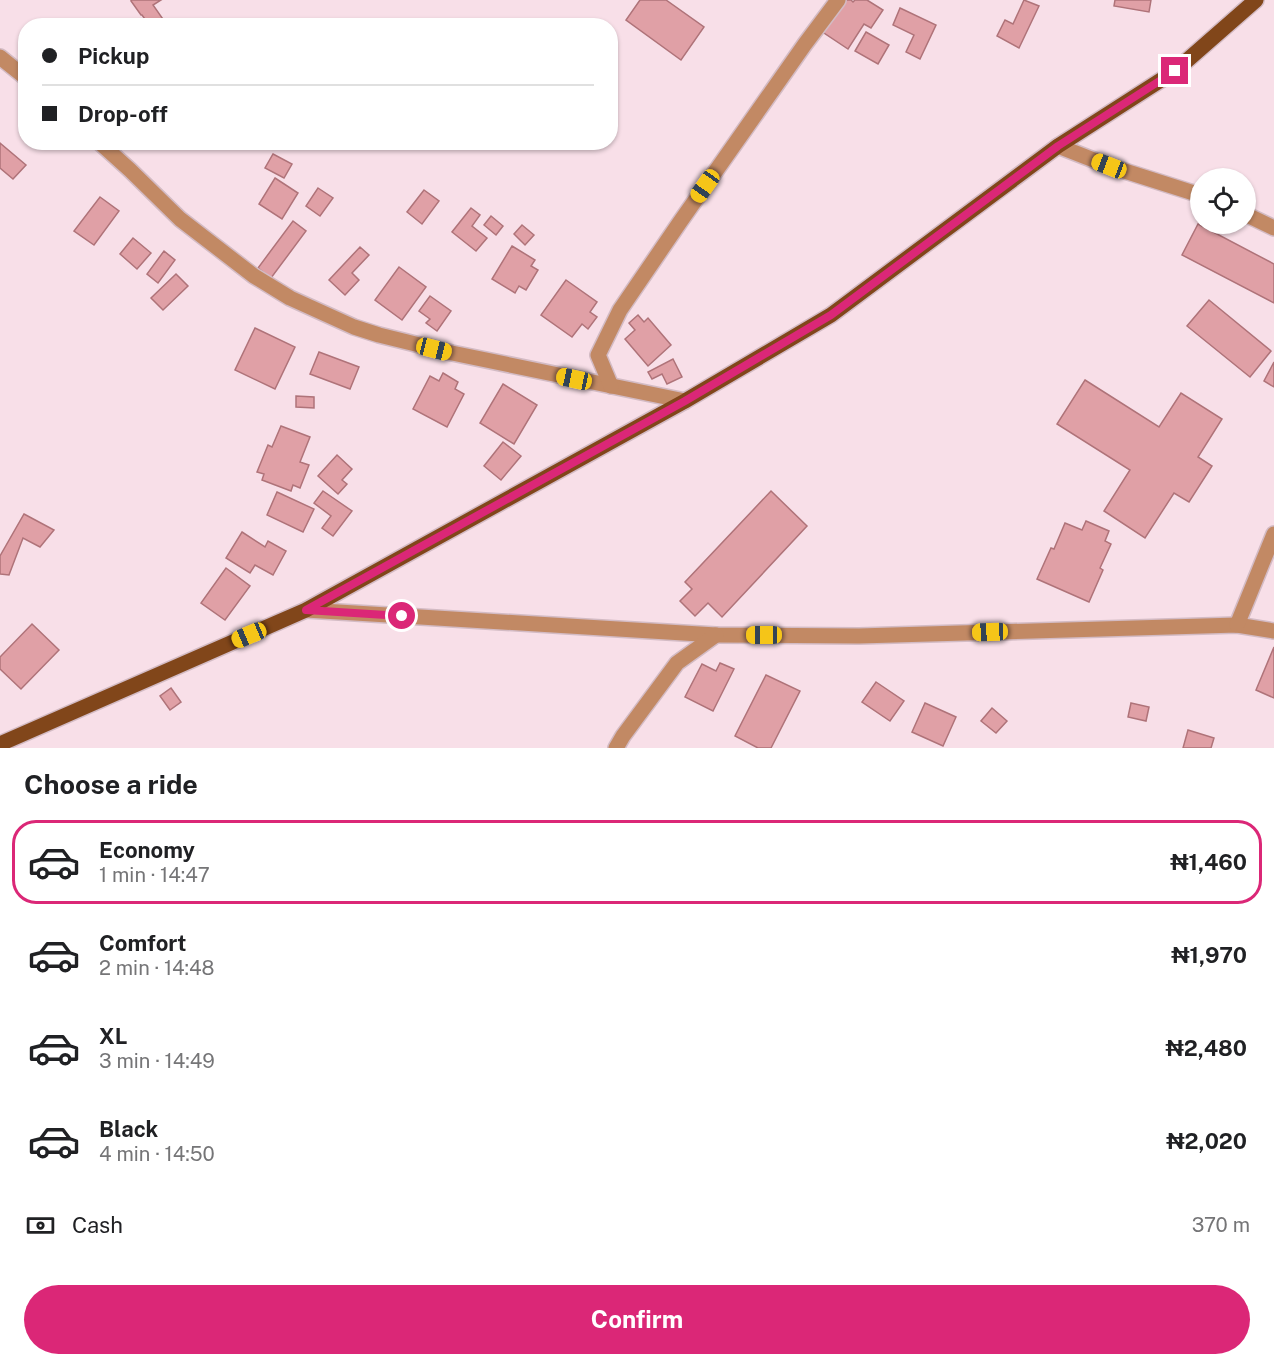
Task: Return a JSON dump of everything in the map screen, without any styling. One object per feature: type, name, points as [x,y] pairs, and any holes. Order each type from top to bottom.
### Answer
[{"type":"main road","points":[[0,744],[306,610],[685,401],[831,315],[1058,146],[1175,71],[1256,0]]},
{"type":"street","points":[[611,386],[598,355],[620,310],[838,0]]},
{"type":"street","points":[[0,57],[18,72]]},
{"type":"street","points":[[1058,146],[1109,166],[1190,192]]},
{"type":"street","points":[[108,150],[180,219],[254,276],[290,298],[354,327],[452,353],[685,401]]},
{"type":"street","points":[[1256,219],[1274,228]]},
{"type":"street","points":[[1237,625],[1274,534]]},
{"type":"street","points":[[306,610],[716,635],[859,636],[1237,625],[1274,631]]},
{"type":"street","points":[[616,748],[676,663],[716,635]]},
{"type":"building","points":[[161,0],[153,5],[162,18],[144,18],[131,1]]},
{"type":"building","points":[[640,0],[666,0],[704,27],[681,60],[626,20]]},
{"type":"building","points":[[841,0],[853,2],[867,0],[883,10],[871,28],[864,24],[848,49],[821,31]]},
{"type":"building","points":[[1024,0],[1039,6],[1019,48],[997,36],[1005,20],[1013,24]]},
{"type":"building","points":[[1115,0],[1151,0],[1149,12],[1114,6]]},
{"type":"building","points":[[900,8],[936,25],[920,59],[906,52],[914,35],[893,25]]},
{"type":"building","points":[[866,32],[889,45],[878,64],[855,51]]},
{"type":"building","points":[[0,143],[26,165],[13,179],[0,168]]},
{"type":"building","points":[[273,154],[292,164],[284,178],[265,168]]},
{"type":"building","points":[[275,178],[298,193],[282,219],[259,204]]},
{"type":"building","points":[[318,188],[333,198],[320,216],[306,206]]},
{"type":"building","points":[[424,190],[439,201],[422,224],[407,212]]},
{"type":"building","points":[[100,197],[119,211],[94,245],[74,231]]},
{"type":"building","points":[[471,208],[480,215],[472,226],[487,238],[476,251],[452,232]]},
{"type":"building","points":[[491,216],[503,226],[496,235],[484,225]]},
{"type":"building","points":[[293,221],[306,231],[271,278],[258,268]]},
{"type":"building","points":[[522,225],[534,235],[525,245],[514,234]]},
{"type":"building","points":[[1193,234],[1217,234],[1274,264],[1274,303],[1182,255]]},
{"type":"building","points":[[133,238],[151,253],[137,269],[120,254]]},
{"type":"building","points":[[512,246],[535,260],[531,266],[538,270],[526,290],[519,286],[515,293],[492,279]]},
{"type":"building","points":[[360,247],[369,255],[352,273],[359,280],[345,295],[329,280]]},
{"type":"building","points":[[164,251],[175,260],[158,283],[147,274]]},
{"type":"building","points":[[399,267],[426,287],[402,320],[375,300]]},
{"type":"building","points":[[176,274],[188,286],[163,310],[151,298]]},
{"type":"building","points":[[566,280],[597,302],[590,312],[597,317],[588,329],[582,324],[572,337],[541,315]]},
{"type":"building","points":[[430,296],[451,311],[437,331],[426,323],[430,319],[419,311]]},
{"type":"building","points":[[1209,300],[1271,351],[1250,377],[1187,326]]},
{"type":"building","points":[[638,315],[644,322],[648,318],[671,345],[648,366],[625,339],[635,330],[629,323]]},
{"type":"building","points":[[255,328],[295,347],[275,389],[235,370]]},
{"type":"building","points":[[319,352],[359,367],[350,389],[310,374]]},
{"type":"building","points":[[673,359],[682,377],[667,384],[662,374],[652,379],[648,372]]},
{"type":"building","points":[[1274,362],[1274,387],[1264,381]]},
{"type":"building","points":[[443,373],[458,382],[455,389],[464,394],[447,427],[413,409],[430,376],[439,381]]},
{"type":"building","points":[[1085,380],[1159,427],[1181,393],[1222,419],[1198,457],[1212,466],[1189,502],[1174,493],[1145,538],[1104,511],[1130,470],[1057,424]]},
{"type":"building","points":[[503,384],[537,405],[514,444],[480,423]]},
{"type":"building","points":[[296,396],[314,397],[314,408],[296,407]]},
{"type":"building","points":[[281,426],[310,437],[300,462],[309,465],[300,488],[293,485],[291,491],[262,480],[264,474],[257,472],[268,445],[272,447]]},
{"type":"building","points":[[503,442],[521,456],[501,480],[484,466]]},
{"type":"building","points":[[337,455],[352,469],[342,480],[347,484],[338,494],[318,476]]},
{"type":"building","points":[[323,491],[352,511],[333,536],[322,528],[331,516],[314,503]]},
{"type":"building","points":[[771,491],[807,526],[722,617],[708,603],[695,616],[680,601],[692,589],[685,582]]},
{"type":"building","points":[[277,492],[314,509],[303,532],[267,515]]},
{"type":"building","points":[[24,514],[54,530],[40,547],[23,538],[9,575],[0,574],[0,556]]},
{"type":"building","points":[[1086,521],[1109,531],[1105,541],[1111,544],[1089,602],[1037,579],[1065,523],[1082,530]]},
{"type":"building","points":[[242,532],[265,547],[268,541],[286,551],[273,575],[255,565],[250,573],[226,558]]},
{"type":"building","points":[[226,568],[250,586],[225,620],[201,603]]},
{"type":"building","points":[[32,624],[59,650],[21,689],[0,669],[0,657]]},
{"type":"building","points":[[1274,647],[1274,698],[1256,690]]},
{"type":"building","points":[[720,663],[734,669],[713,711],[685,697],[702,664],[716,671]]},
{"type":"building","points":[[766,675],[800,691],[771,748],[758,748],[735,736]]},
{"type":"building","points":[[876,682],[904,701],[890,721],[862,702]]},
{"type":"building","points":[[171,688],[181,702],[170,710],[160,696]]},
{"type":"building","points":[[925,703],[956,717],[943,746],[912,732]]},
{"type":"building","points":[[1131,703],[1149,707],[1146,721],[1128,717]]},
{"type":"building","points":[[992,708],[1007,721],[996,733],[981,721]]},
{"type":"building","points":[[1188,730],[1214,738],[1211,748],[1183,748]]},
{"type":"route","points":[[402,616],[306,610],[685,401],[831,315],[1058,146],[1175,71]]}]
